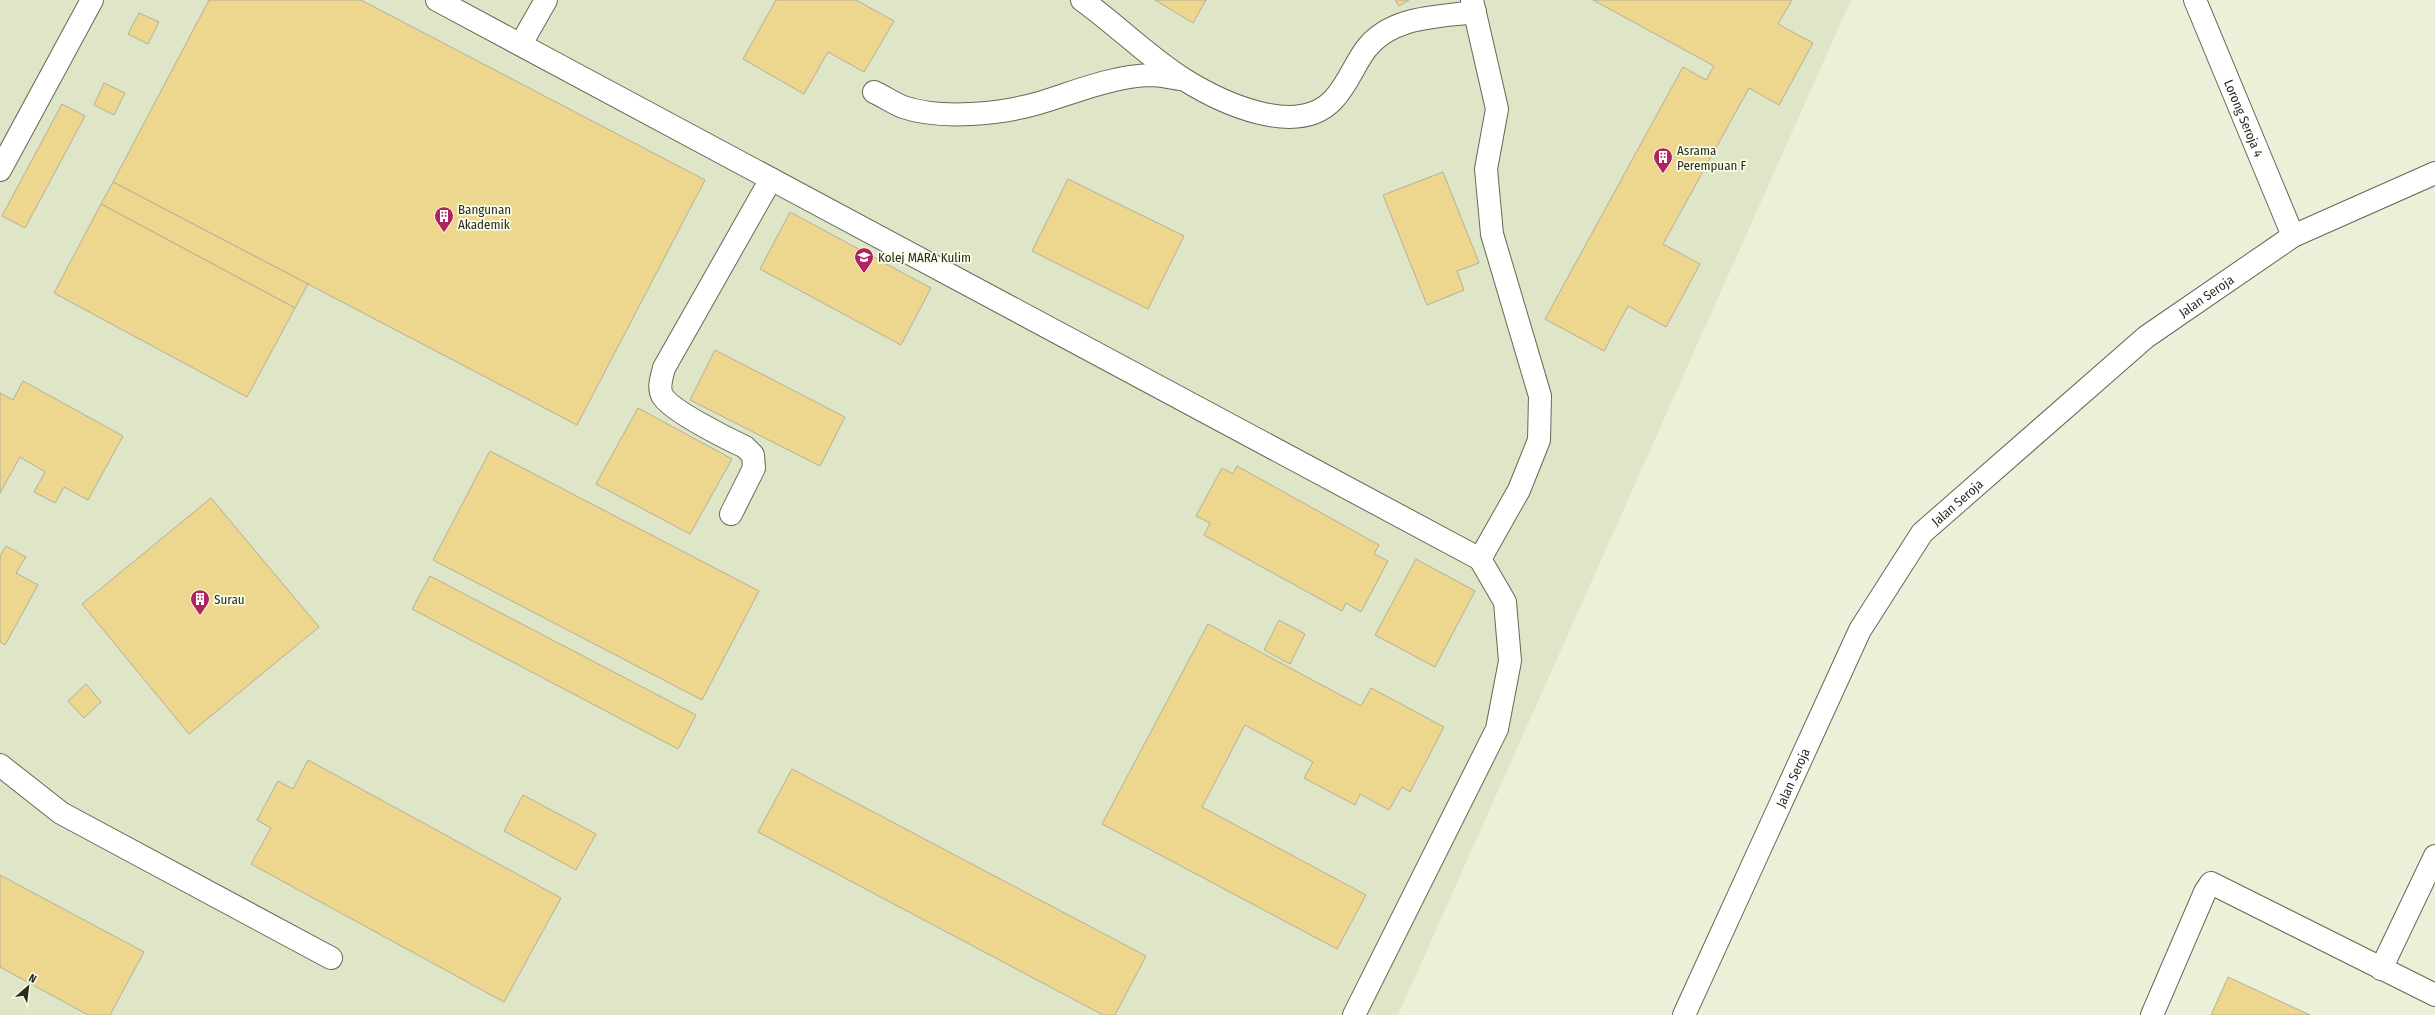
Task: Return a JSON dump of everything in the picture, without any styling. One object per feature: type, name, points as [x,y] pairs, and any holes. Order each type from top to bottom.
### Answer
[{"type":"street","points":[[0,170],[92,0]]},
{"type":"street","points":[[438,0],[1480,559],[1504,602],[1510,661],[1497,729],[1354,1015]]},
{"type":"street","points":[[521,44],[546,0]]},
{"type":"street","points":[[1082,0],[1184,80],[1219,98],[1253,111],[1282,117],[1310,116],[1332,101],[1348,83],[1366,49],[1387,29],[1415,20],[1473,6],[1497,109],[1486,169],[1492,234],[1540,396],[1539,440],[1519,490],[1480,559]]},
{"type":"street","name":"Lorong Seroja 4","points":[[2195,0],[2293,236]]},
{"type":"street","points":[[874,92],[903,106],[918,111],[939,114],[984,112],[1037,103],[1128,78],[1152,75],[1184,80]]},
{"type":"street","name":"Jalan Seroja","points":[[1684,1015],[1860,630],[1922,533],[2146,337],[2293,236],[2435,173]]},
{"type":"street","points":[[731,514],[754,468],[753,455],[745,447],[675,408],[662,395],[660,382],[664,368],[771,179]]},
{"type":"street","points":[[0,765],[61,813],[331,958]]},
{"type":"street","points":[[2381,969],[2435,856]]},
{"type":"street","points":[[2152,1015],[2205,892],[2211,883],[2435,995]]},
{"type":"shaded area","name":"Kolej MARA Kulim","points":[[0,0],[1851,0],[1398,1015],[0,1015]]},
{"type":"building","name":"Bangunan Akademik","points":[[209,0],[361,0],[705,180],[577,425],[113,182]]},
{"type":"building","points":[[776,0],[856,0],[894,21],[864,72],[828,52],[804,94],[743,59]]},
{"type":"building","points":[[1155,0],[1206,0],[1193,23]]},
{"type":"building","points":[[1395,0],[1409,0],[1399,6]]},
{"type":"building","name":"Asrama Perempuan F","points":[[1593,0],[1792,0],[1778,24],[1813,43],[1779,105],[1749,88],[1663,244],[1700,264],[1666,327],[1628,306],[1604,351],[1545,319],[1683,67],[1706,80],[1714,66]]},
{"type":"building","points":[[139,13],[159,22],[148,44],[128,34]]},
{"type":"building","points":[[104,83],[125,93],[114,115],[94,105]]},
{"type":"building","points":[[62,104],[85,116],[25,228],[2,216]]},
{"type":"building","points":[[1443,172],[1479,263],[1457,271],[1464,290],[1427,305],[1383,195]]},
{"type":"building","points":[[1068,179],[1184,236],[1148,309],[1032,251]]},
{"type":"building","points":[[113,182],[308,284],[295,308],[101,204]]},
{"type":"building","points":[[101,204],[295,308],[247,397],[54,293]]},
{"type":"building","points":[[790,212],[931,288],[901,345],[760,269]]},
{"type":"building","points":[[715,350],[845,417],[820,466],[690,400]]},
{"type":"building","points":[[23,381],[123,436],[88,500],[64,487],[55,503],[34,492],[45,472],[20,457],[0,493],[0,393],[13,400]]},
{"type":"building","points":[[638,408],[732,459],[690,534],[596,484]]},
{"type":"building","points":[[490,451],[759,591],[702,700],[433,560]]},
{"type":"building","points":[[1237,466],[1379,545],[1374,554],[1388,561],[1361,612],[1346,603],[1342,611],[1204,535],[1210,523],[1196,516],[1222,468],[1233,474]]},
{"type":"building","name":"Surau","points":[[211,498],[319,627],[189,734],[82,604]]},
{"type":"building","points":[[6,546],[26,557],[16,573],[38,585],[5,645],[0,642],[0,556]]},
{"type":"building","points":[[1416,559],[1475,591],[1435,667],[1375,635]]},
{"type":"building","points":[[430,576],[696,715],[678,749],[412,609]]},
{"type":"building","points":[[1279,620],[1305,634],[1290,664],[1264,650]]},
{"type":"building","points":[[1208,624],[1361,706],[1371,688],[1444,727],[1410,792],[1402,787],[1389,810],[1360,794],[1355,805],[1304,778],[1313,762],[1245,725],[1202,807],[1366,895],[1337,949],[1102,824]]},
{"type":"building","points":[[86,684],[101,702],[84,718],[68,701]]},
{"type":"building","points":[[308,760],[561,898],[504,1002],[251,864],[271,828],[257,820],[278,781],[293,789]]},
{"type":"building","points":[[792,769],[1146,956],[1115,1015],[1103,1015],[758,832]]},
{"type":"building","points":[[523,795],[596,834],[576,870],[504,831]]},
{"type":"building","points":[[0,875],[144,952],[110,1015],[88,1015],[0,967]]},
{"type":"building","points":[[2228,977],[2310,1015],[2211,1015]]},
{"type":"place","name":"Asrama Perempuan F","points":[[1663,174]]},
{"type":"place","name":"Bangunan Akademik","points":[[444,233]]},
{"type":"place","name":"Kolej MARA Kulim","points":[[864,274]]},
{"type":"place","name":"Surau","points":[[200,616]]}]
